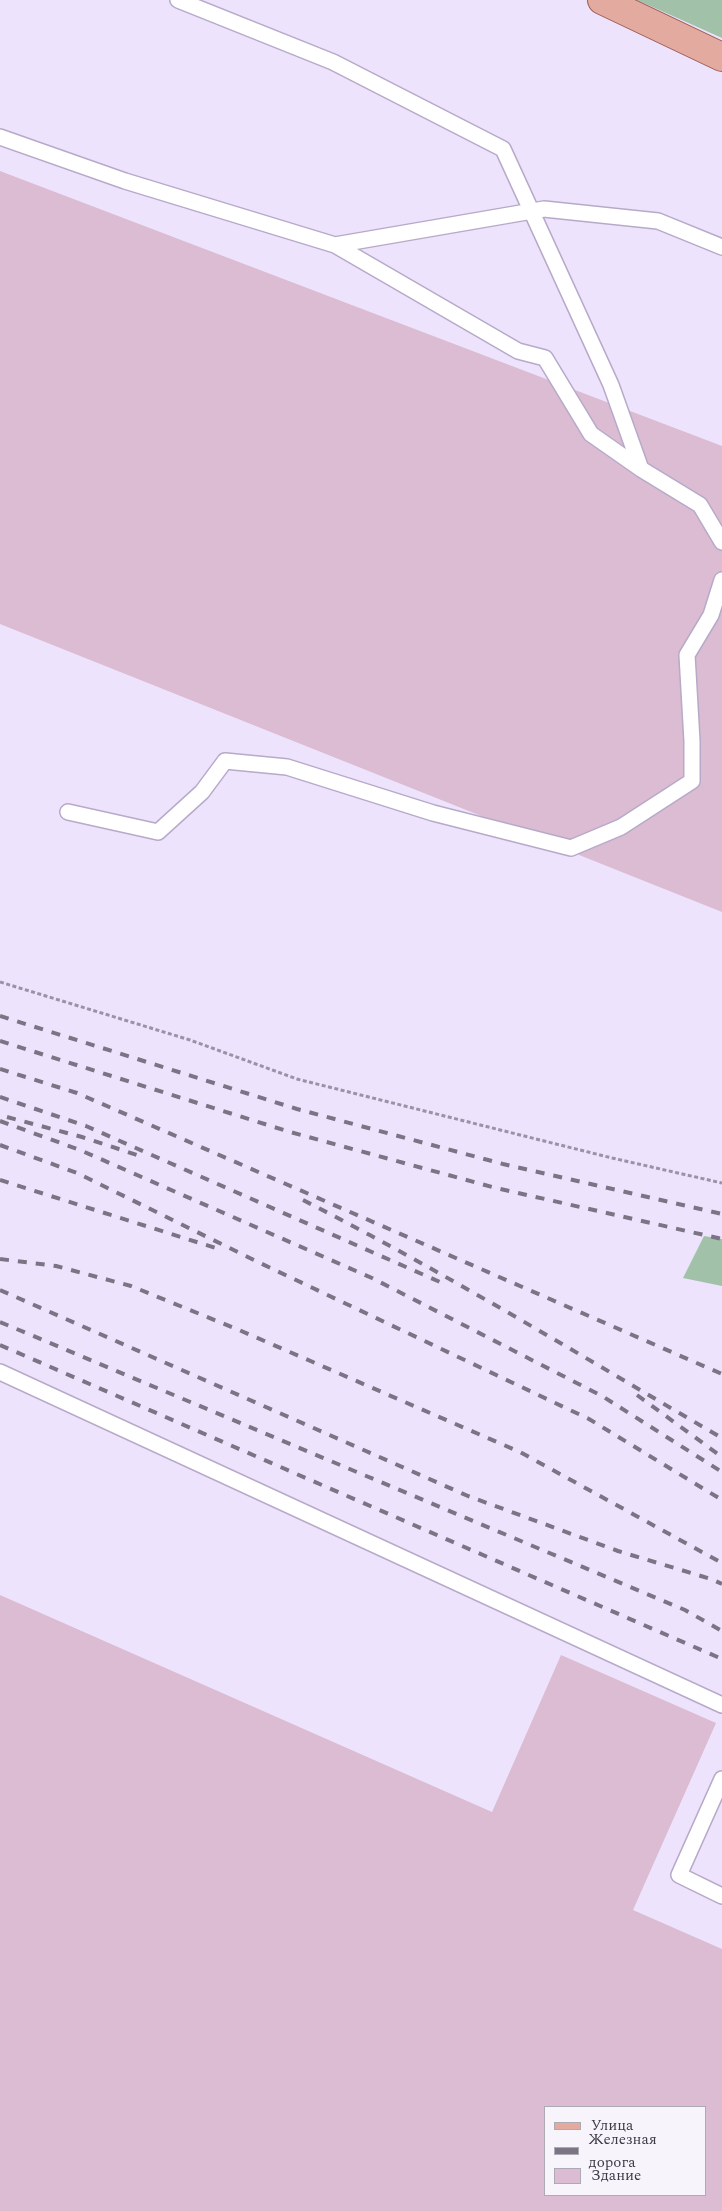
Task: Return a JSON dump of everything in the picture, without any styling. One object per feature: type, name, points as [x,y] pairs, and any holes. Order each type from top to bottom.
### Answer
[{"type":"main road","points":[[602,0],[722,57]]},
{"type":"lane","points":[[178,0],[333,62],[503,149],[611,385],[641,469]]},
{"type":"lane","points":[[0,137],[125,181],[335,245],[518,351],[545,358],[591,434],[641,469],[700,505],[722,542]]},
{"type":"lane","points":[[335,245],[544,209],[658,221],[722,247]]},
{"type":"lane","points":[[68,812],[158,832],[202,792],[225,761],[287,767],[433,814],[571,848],[621,827],[692,781],[687,655],[711,615],[722,580]]},
{"type":"lane","points":[[0,1372],[722,1705]]},
{"type":"lane","points":[[722,1779],[679,1875],[722,1896]]},
{"type":"path","points":[[0,982],[190,1040],[297,1079],[621,1160],[722,1183]]},
{"type":"green space","points":[[637,0],[722,0],[722,38]]},
{"type":"green space","points":[[704,1236],[722,1239],[722,1286],[683,1278]]},
{"type":"building","points":[[0,171],[722,446],[722,912],[0,624]]},
{"type":"building","points":[[0,1595],[492,1812],[561,1655],[716,1723],[633,1910],[722,1949],[722,2211],[0,2211]]},
{"type":"railway","points":[[0,1016],[297,1109],[503,1164],[722,1214]]},
{"type":"railway","points":[[0,1041],[290,1132],[496,1188],[722,1239]]},
{"type":"railway","points":[[0,1069],[77,1093],[722,1374]]},
{"type":"railway","points":[[0,1097],[86,1126],[440,1282]]},
{"type":"railway","points":[[7,1117],[82,1137],[137,1155]]},
{"type":"railway","points":[[0,1121],[80,1150],[372,1278],[602,1396],[722,1472]]},
{"type":"railway","points":[[0,1145],[77,1173],[258,1262],[589,1419],[722,1500]]},
{"type":"railway","points":[[0,1180],[222,1250]]},
{"type":"railway","points":[[303,1200],[462,1286],[722,1438]]},
{"type":"railway","points":[[0,1259],[56,1266],[131,1286],[239,1330],[520,1452],[722,1563]]},
{"type":"railway","points":[[0,1290],[468,1496],[618,1551],[722,1584]]},
{"type":"railway","points":[[0,1322],[685,1610],[722,1631]]},
{"type":"railway","points":[[0,1345],[722,1659]]},
{"type":"railway","points":[[637,1395],[722,1457]]}]
